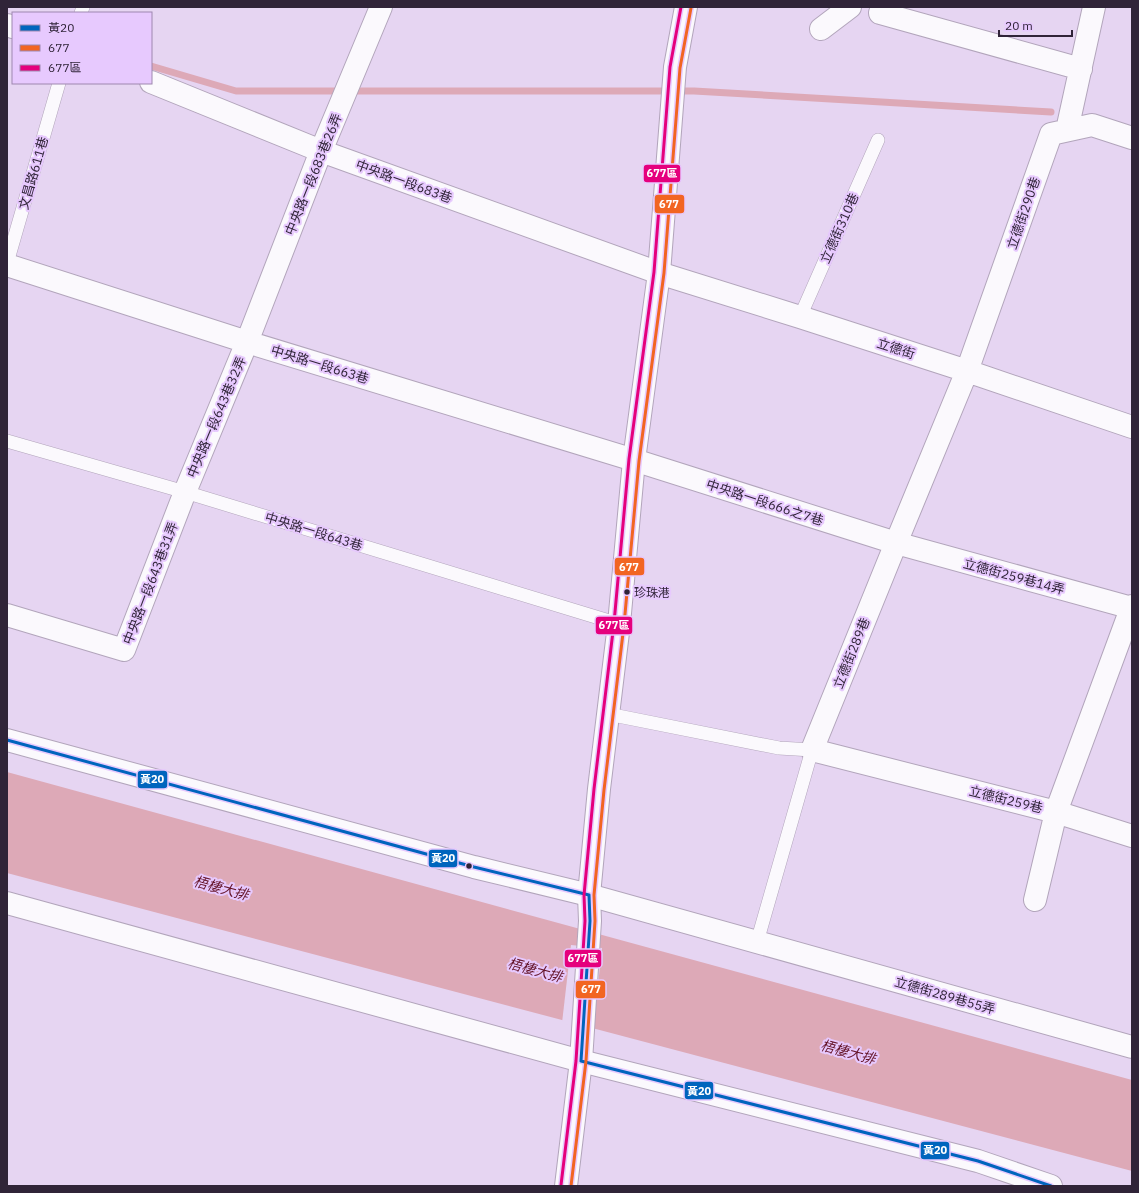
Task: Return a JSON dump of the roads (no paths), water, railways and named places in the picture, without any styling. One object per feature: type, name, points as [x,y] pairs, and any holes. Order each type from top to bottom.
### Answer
[{"type":"street","name":"中央路一段683巷26弄","points":[[247,342],[321,150],[381,7]]},
{"type":"street","points":[[566,1186],[581,1061],[590,921],[590,895],[599,789],[619,624],[634,460],[659,273],[675,67],[686,7]]},
{"type":"street","points":[[821,29],[850,7]]},
{"type":"street","points":[[1067,130],[1094,7]]},
{"type":"street","points":[[880,13],[1081,69]]},
{"type":"street","name":"中央路一段683巷","points":[[152,82],[321,150],[659,273]]},
{"type":"street","name":"立德街290巷","points":[[967,371],[1051,134],[1092,125],[1132,138]]},
{"type":"street","name":"中央路一段663巷","points":[[7,264],[247,342],[634,460]]},
{"type":"street","name":"立德街","points":[[659,273],[967,371],[1132,427]]},
{"type":"street","name":"中央路一段643巷32弄","points":[[185,492],[247,342]]},
{"type":"street","name":"立德街289巷","points":[[812,750],[967,371]]},
{"type":"street","name":"中央路一段666之7巷","points":[[634,460],[896,543]]},
{"type":"street","name":"中央路一段643巷31弄","points":[[7,615],[124,650],[185,492]]},
{"type":"street","name":"立德街259巷14弄","points":[[896,543],[1132,608]]},
{"type":"street","name":"立德街259巷","points":[[812,750],[1056,812],[1132,608]]},
{"type":"street","name":"立德街289巷55弄","points":[[7,740],[474,867],[590,895],[1132,1047]]},
{"type":"street","points":[[1035,900],[1056,812],[1132,836]]},
{"type":"street","points":[[7,903],[581,1061],[978,1161],[1051,1186]]},
{"type":"lane","name":"文昌路611巷","points":[[7,264],[59,84]]},
{"type":"lane","name":"立德街310巷","points":[[800,317],[878,140]]},
{"type":"lane","name":"中央路一段643巷","points":[[7,441],[185,492],[619,624]]},
{"type":"lane","points":[[608,714],[779,748],[812,750]]},
{"type":"lane","name":"立德街289巷","points":[[757,942],[812,750]]},
{"type":"water","name":"梧棲大排","points":[[7,772],[1132,1080],[1132,1171],[7,873]]},
{"type":"waterway","points":[[152,66],[236,91],[694,91],[1051,112]]},
{"type":"place","name":"珍珠港","points":[[627,592]]}]
